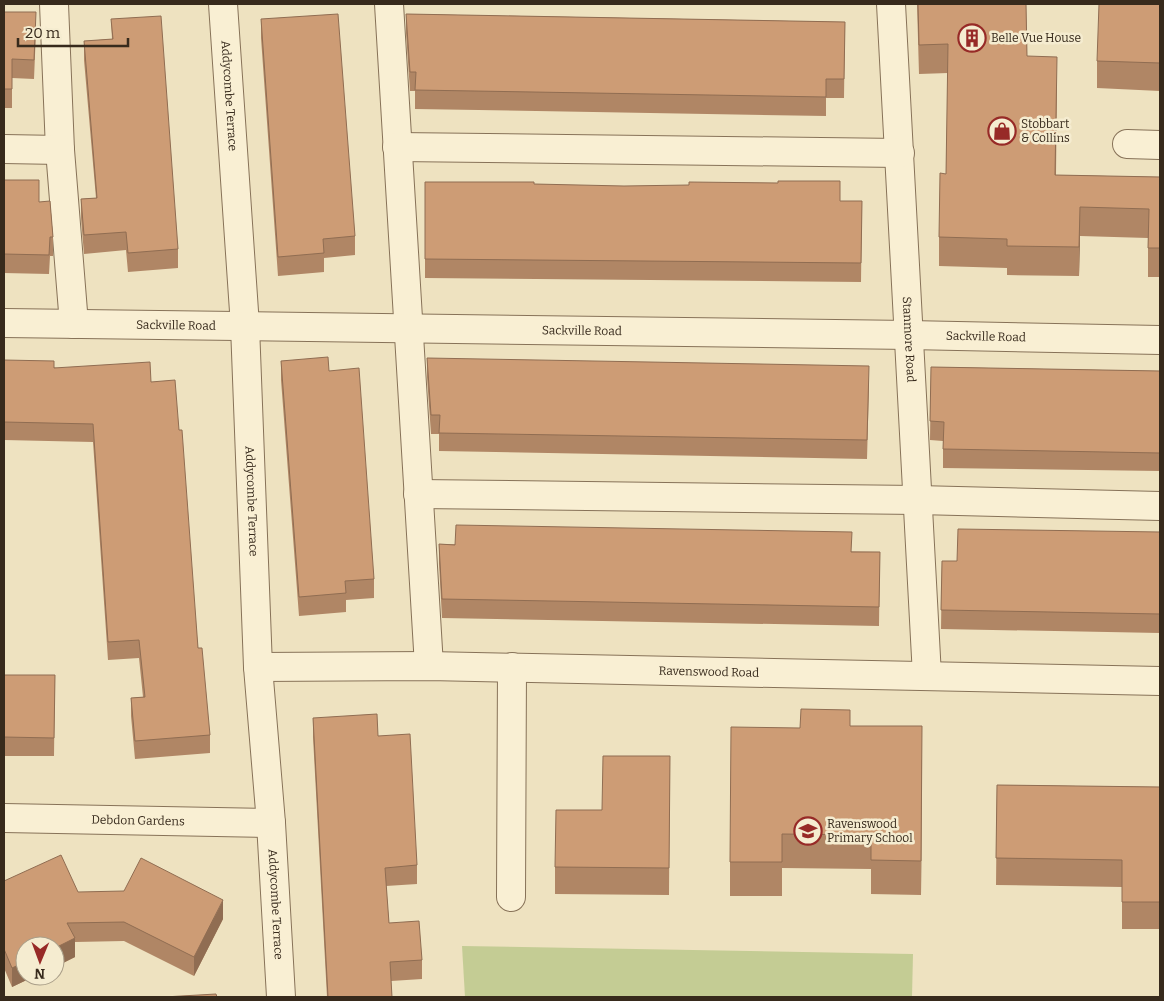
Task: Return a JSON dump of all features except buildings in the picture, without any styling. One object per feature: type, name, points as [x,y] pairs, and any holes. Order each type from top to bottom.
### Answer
[{"type":"street","points":[[54,4],[60,150],[74,324]]},
{"type":"street","name":"Addycombe Terrace","points":[[223,4],[245,326],[258,667],[271,823],[282,997]]},
{"type":"street","points":[[390,4],[429,666]]},
{"type":"street","name":"Stanmore Road","points":[[891,4],[926,676]]},
{"type":"street","points":[[1127,144],[1160,145]]},
{"type":"street","points":[[397,147],[900,153]]},
{"type":"street","points":[[4,149],[60,150]]},
{"type":"street","name":"Sackville Road","points":[[4,323],[1160,340]]},
{"type":"street","points":[[418,494],[918,500],[1160,506]]},
{"type":"street","name":"Ravenswood Road","points":[[258,667],[512,667],[1160,681]]},
{"type":"street","points":[[511,897],[512,667]]},
{"type":"street","name":"Debdon Gardens","points":[[4,818],[271,823]]},
{"type":"green space","points":[[462,946],[913,954],[912,997],[465,997]]},
{"type":"place","name":"Belle Vue House","points":[[972,38]]},
{"type":"place","name":"Stobbart & Collins","points":[[1002,131]]},
{"type":"place","name":"Ravenswood Primary School","points":[[808,831]]}]
